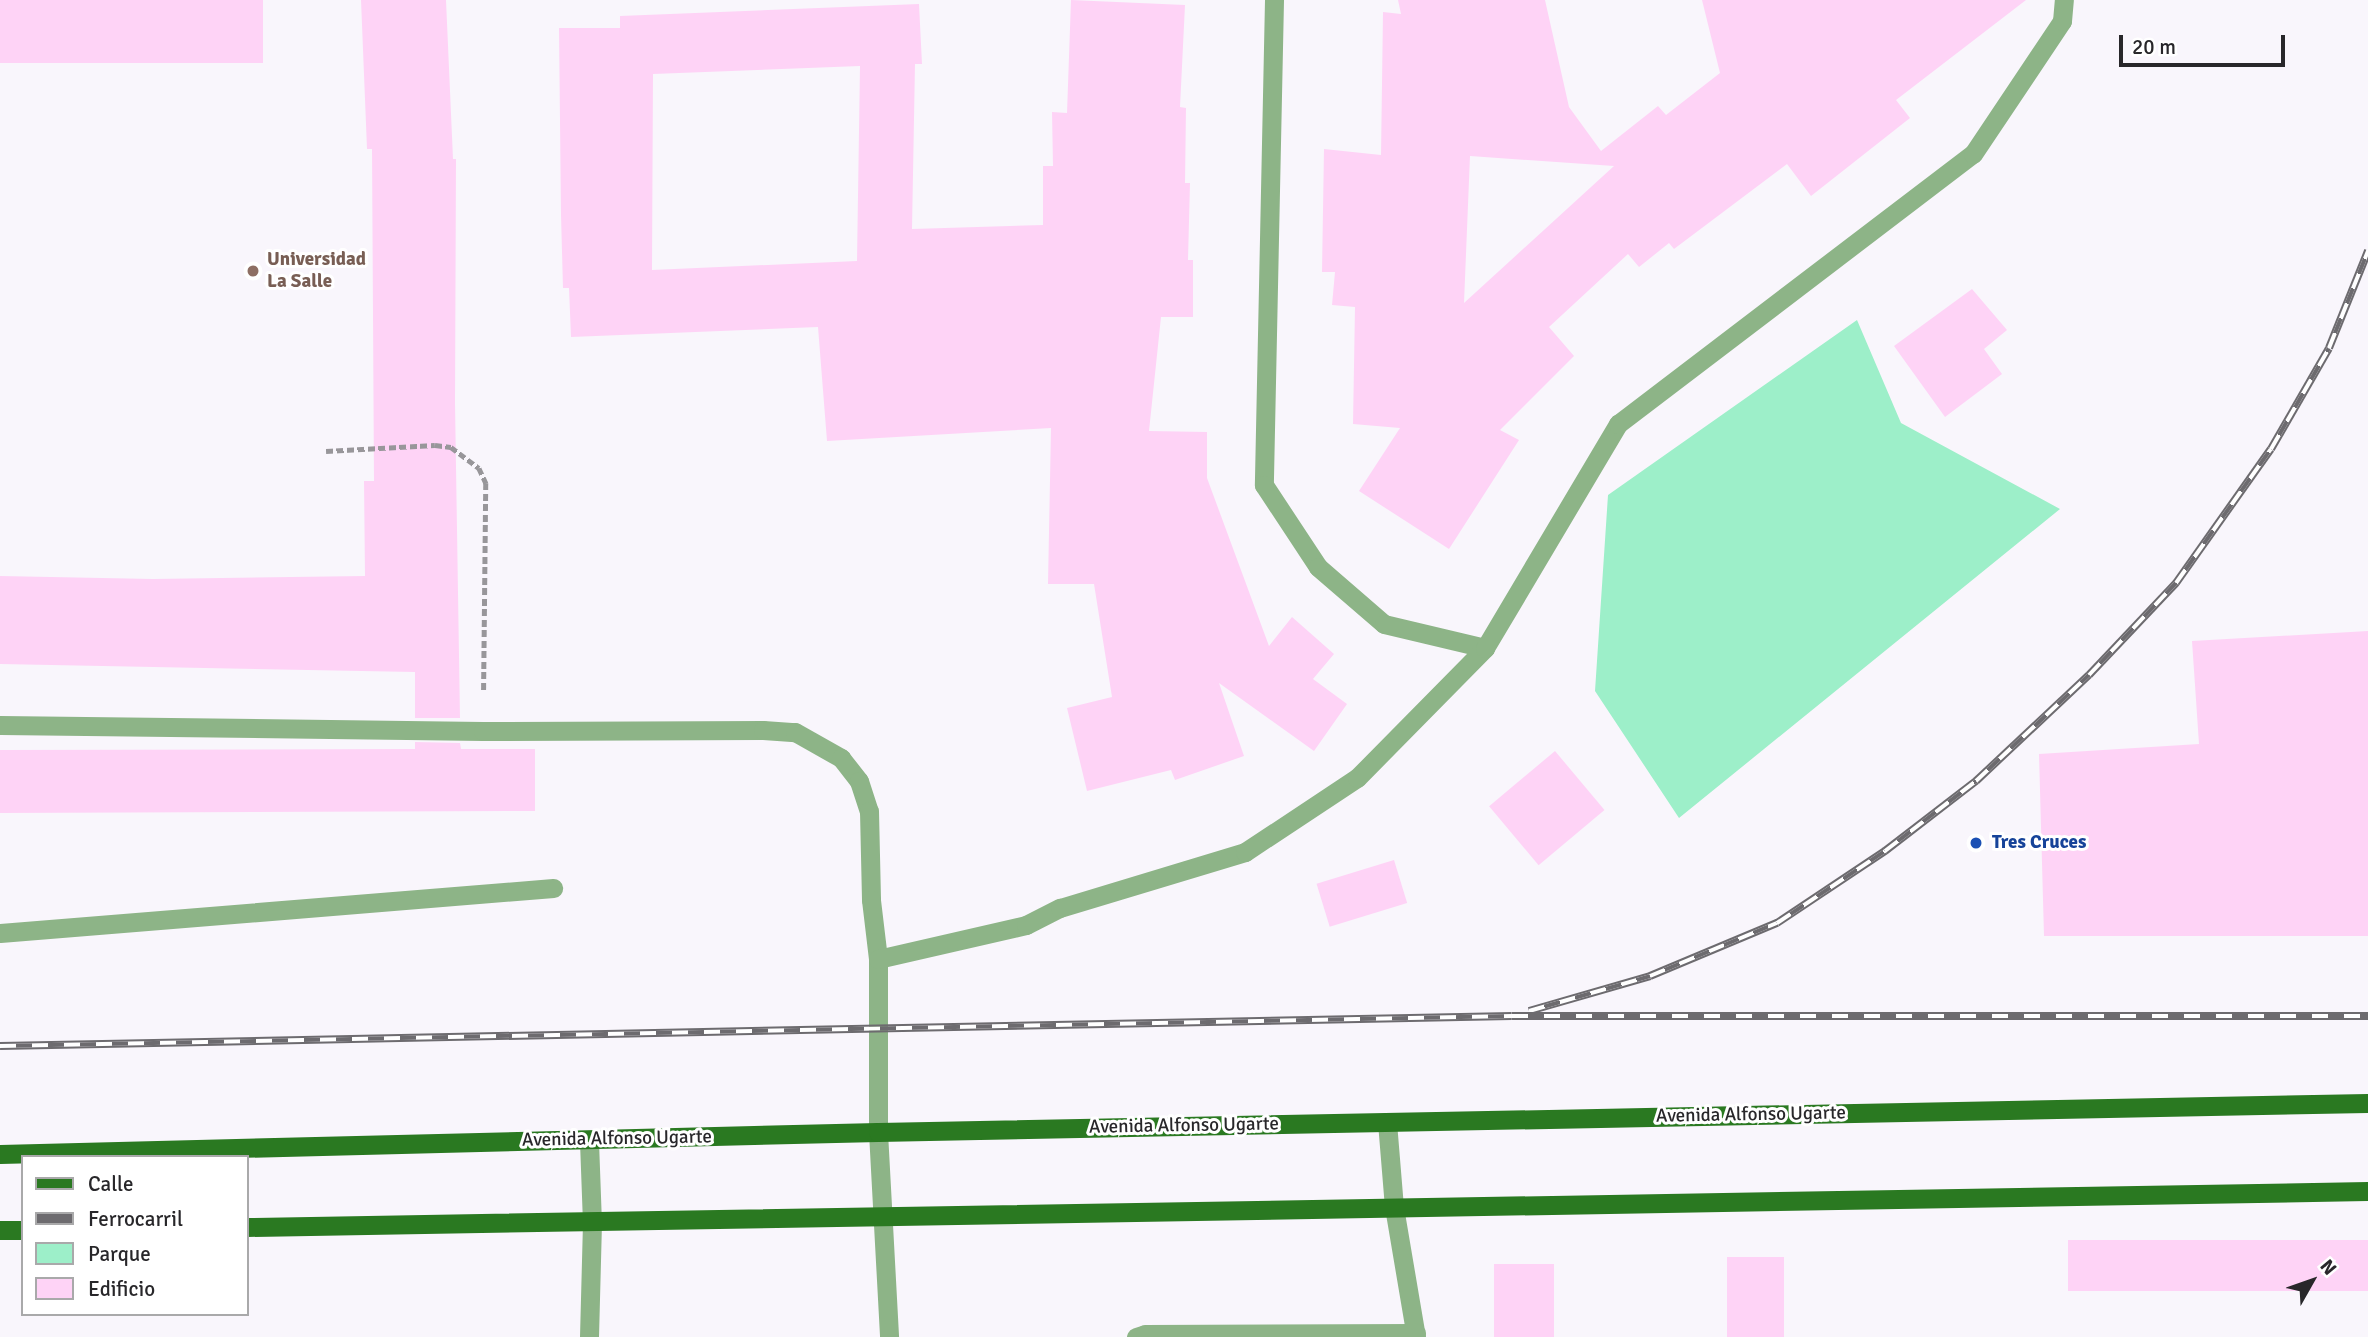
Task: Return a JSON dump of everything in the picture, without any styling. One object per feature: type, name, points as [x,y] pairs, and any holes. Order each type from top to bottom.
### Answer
[{"type":"main road","name":"Avenida Alfonso Ugarte","points":[[0,1154],[878,1132],[2368,1102]]},
{"type":"main road","points":[[248,1227],[2368,1191]]},
{"type":"main road","points":[[0,1230],[21,1230]]},
{"type":"street","points":[[1274,0],[1264,485],[1318,566],[1384,624],[1485,648]]},
{"type":"street","points":[[878,959],[1026,925],[1060,908],[1245,852],[1357,778],[1485,648],[1618,424],[1973,154],[2062,21],[2064,0]]},
{"type":"street","points":[[0,725],[483,731],[763,730],[795,732],[816,741],[841,758],[859,781],[869,811],[871,900],[878,959],[881,1218],[889,1337]]},
{"type":"street","points":[[0,933],[553,888]]},
{"type":"street","points":[[1136,1337],[1145,1334],[1416,1335],[1394,1207],[1387,1122]]},
{"type":"street","points":[[589,1140],[592,1223],[589,1337]]},
{"type":"path","points":[[326,451],[435,445],[451,447],[479,468],[486,483],[483,731]]},
{"type":"green space","points":[[1857,320],[1901,423],[2060,509],[1679,818],[1595,691],[1608,495]]},
{"type":"building","points":[[0,0],[263,0],[263,63],[0,63]]},
{"type":"building","points":[[361,0],[446,0],[453,159],[456,159],[455,403],[460,718],[415,718],[415,672],[0,664],[0,576],[153,579],[365,576],[364,481],[374,481],[372,149],[367,149]]},
{"type":"building","points":[[1071,0],[1185,5],[1180,107],[1186,108],[1185,183],[1190,183],[1188,260],[1193,260],[1193,317],[1161,317],[1149,431],[1207,432],[1207,478],[1269,646],[1292,617],[1334,654],[1313,679],[1347,704],[1314,751],[1219,683],[1244,756],[1175,780],[1171,770],[1087,791],[1067,708],[1112,697],[1094,584],[1048,584],[1051,428],[827,441],[818,327],[571,337],[569,288],[563,288],[559,28],[620,28],[620,16],[919,4],[922,64],[915,64],[912,229],[1043,225],[1043,166],[1053,166],[1052,112],[1067,113]],"holes":[[[860,66],[857,261],[652,270],[653,74]]]},
{"type":"building","points":[[1398,0],[1545,0],[1569,107],[1601,151],[1658,106],[1666,115],[1720,73],[1702,0],[2026,0],[1896,100],[1910,118],[1811,196],[1787,164],[1674,249],[1669,243],[1639,267],[1628,254],[1549,327],[1574,356],[1500,430],[1519,440],[1449,549],[1359,491],[1400,428],[1353,424],[1355,307],[1332,305],[1335,272],[1322,272],[1324,149],[1381,155],[1383,12],[1401,14]],"holes":[[[1470,156],[1614,166],[1464,303]]]},
{"type":"building","points":[[1972,289],[2007,330],[1984,349],[2002,374],[1945,417],[1894,346]]},
{"type":"building","points":[[2368,631],[2368,936],[2044,936],[2039,754],[2199,744],[2192,641]]},
{"type":"building","points":[[415,742],[460,743],[461,749],[535,749],[535,811],[0,813],[0,750],[415,749]]},
{"type":"building","points":[[1555,751],[1604,810],[1539,865],[1489,806]]},
{"type":"building","points":[[1394,860],[1407,903],[1330,927],[1317,884]]},
{"type":"building","points":[[2068,1240],[2368,1240],[2368,1291],[2068,1291]]},
{"type":"building","points":[[1727,1257],[1784,1257],[1784,1337],[1727,1337]]},
{"type":"building","points":[[1494,1264],[1554,1264],[1554,1337],[1494,1337]]},
{"type":"railway","points":[[1529,1011],[1650,976],[1777,923],[1885,851],[1976,781],[2089,675],[2176,583],[2271,449],[2329,348],[2368,251]]},
{"type":"railway","points":[[0,1046],[1512,1016],[2368,1016]]},
{"type":"place","name":"Universidad La Salle","points":[[253,271]]},
{"type":"place","name":"Tres Cruces","points":[[1976,843]]}]
